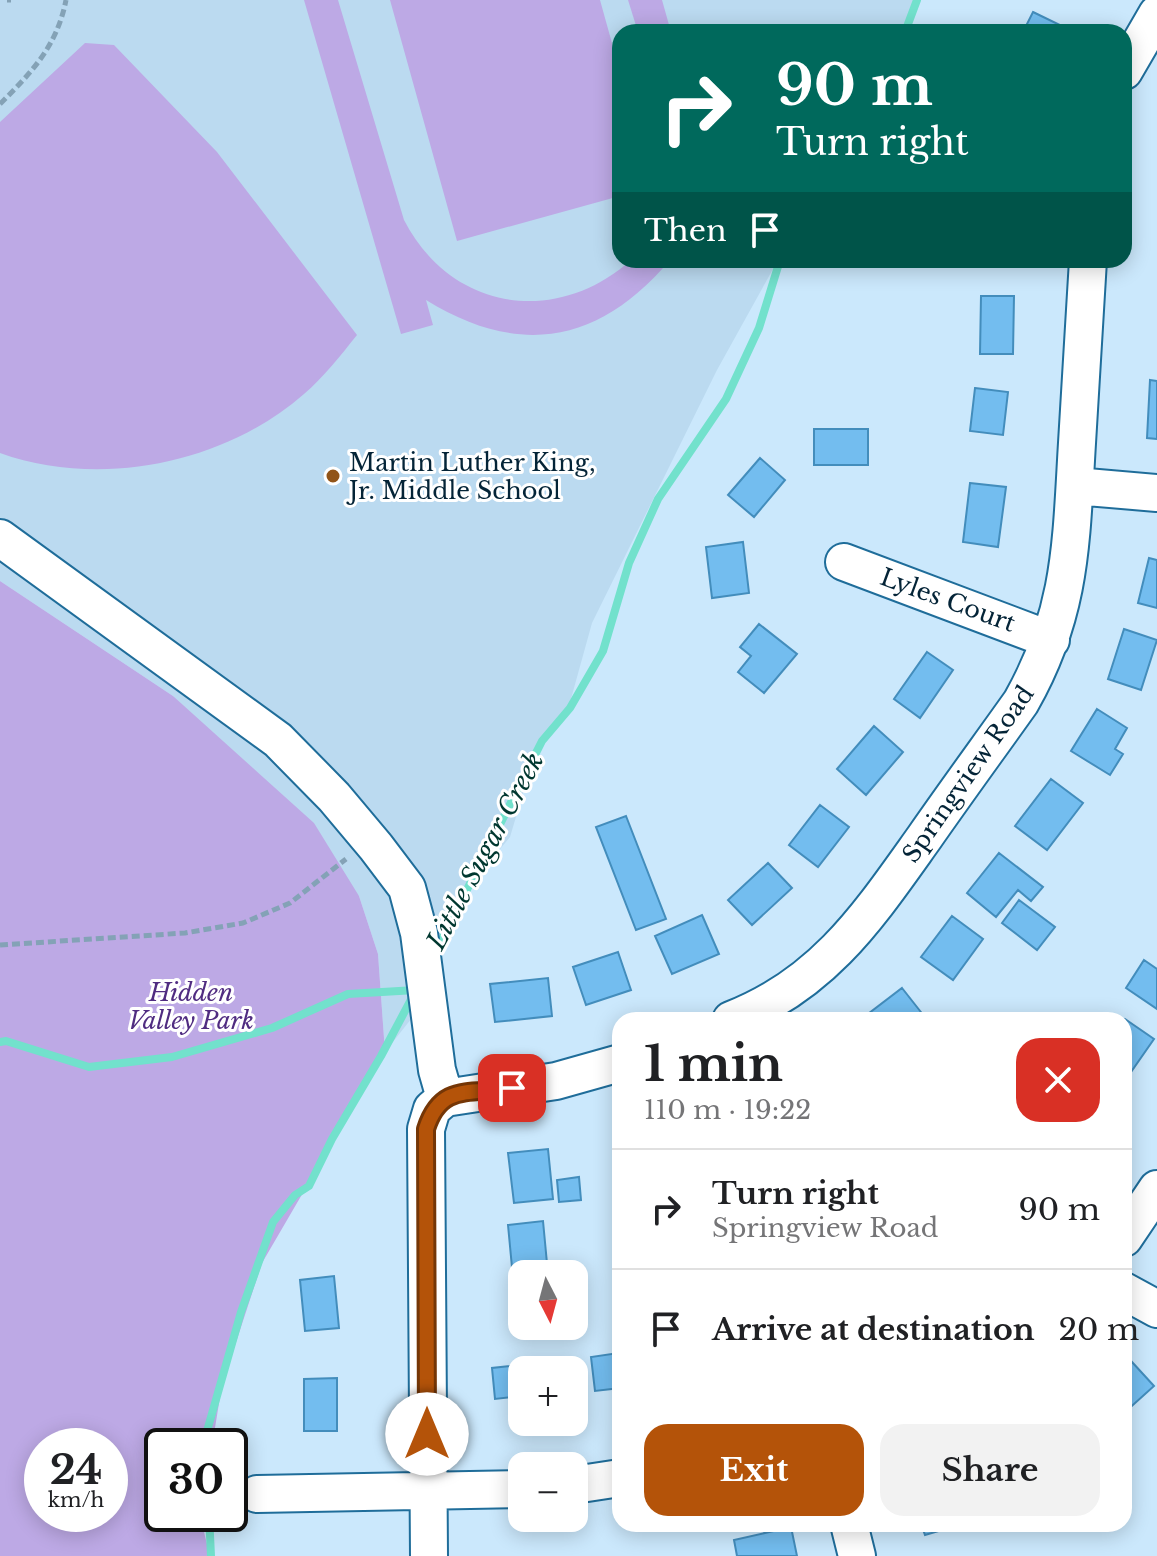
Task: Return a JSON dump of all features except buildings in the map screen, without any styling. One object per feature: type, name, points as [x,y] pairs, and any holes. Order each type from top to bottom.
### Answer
[{"type":"street","points":[[1132,57],[1157,14]]},
{"type":"street","name":"Springview Road","points":[[747,1012],[791,990],[829,961],[862,925],[1021,702],[1051,640],[1062,606],[1071,555],[1088,268]]},
{"type":"street","points":[[1075,486],[1157,493]]},
{"type":"street","points":[[0,538],[278,740],[334,797],[363,852],[407,888],[419,933],[435,1057],[445,1098]]},
{"type":"street","name":"Lyles Court","points":[[844,562],[1051,640]]},
{"type":"street","points":[[429,1556],[426,1129],[432,1109],[445,1098],[462,1093],[556,1081],[612,1065]]},
{"type":"street","points":[[1132,1226],[1157,1189]]},
{"type":"street","points":[[1132,1295],[1157,1309]]},
{"type":"street","points":[[588,1483],[612,1479]]},
{"type":"street","points":[[257,1494],[508,1489]]},
{"type":"street","points":[[851,1532],[857,1556]]},
{"type":"path","points":[[0,104],[38,66],[62,21],[66,0]]},
{"type":"path","points":[[0,945],[185,933],[243,923],[290,903],[363,852]]},
{"type":"shaded area","name":"Martin Luther King, Jr. Middle School","points":[[0,0],[921,0],[908,24],[612,24],[612,268],[774,268],[717,370],[592,623],[569,706],[535,753],[510,837],[453,906],[419,1009],[385,1052],[378,954],[359,896],[173,696],[0,581]]},
{"type":"green space","points":[[304,0],[338,0],[404,220],[424,251],[449,274],[477,290],[507,299],[539,301],[570,295],[602,281],[620,268],[662,268],[616,309],[587,324],[557,333],[526,335],[494,330],[426,300],[433,325],[401,334]]},
{"type":"green space","points":[[390,0],[600,0],[612,43],[612,198],[457,241]]},
{"type":"green space","points":[[628,0],[662,0],[669,24],[636,24]]},
{"type":"green space","points":[[85,43],[114,45],[217,152],[357,335],[311,388],[272,418],[237,438],[199,453],[119,469],[78,469],[38,464],[0,453],[0,122]]},
{"type":"green space","name":"Hidden Valley Park","points":[[0,581],[173,696],[314,823],[359,896],[378,954],[385,1052],[262,1263],[222,1385],[215,1428],[144,1428],[144,1532],[204,1532],[210,1556],[0,1556]]},
{"type":"waterway","name":"Little Sugar Creek","points":[[908,24],[917,0]]},
{"type":"waterway","name":"Little Sugar Creek","points":[[435,953],[542,741],[570,708],[603,651],[629,563],[658,499],[726,399],[759,328],[778,268]]},
{"type":"waterway","points":[[0,1042],[6,1041],[89,1067],[172,1057],[272,1028],[348,994],[416,990]]},
{"type":"waterway","name":"Little Sugar Creek","points":[[208,1428],[241,1312],[273,1222],[295,1195],[309,1186],[414,994]]},
{"type":"waterway","name":"Little Sugar Creek","points":[[210,1532],[211,1556]]},
{"type":"place","name":"Martin Luther King, Jr. Middle School","points":[[333,476]]},
{"type":"route","points":[[427,1434],[426,1129],[432,1109],[445,1098],[462,1093],[512,1088]]}]
